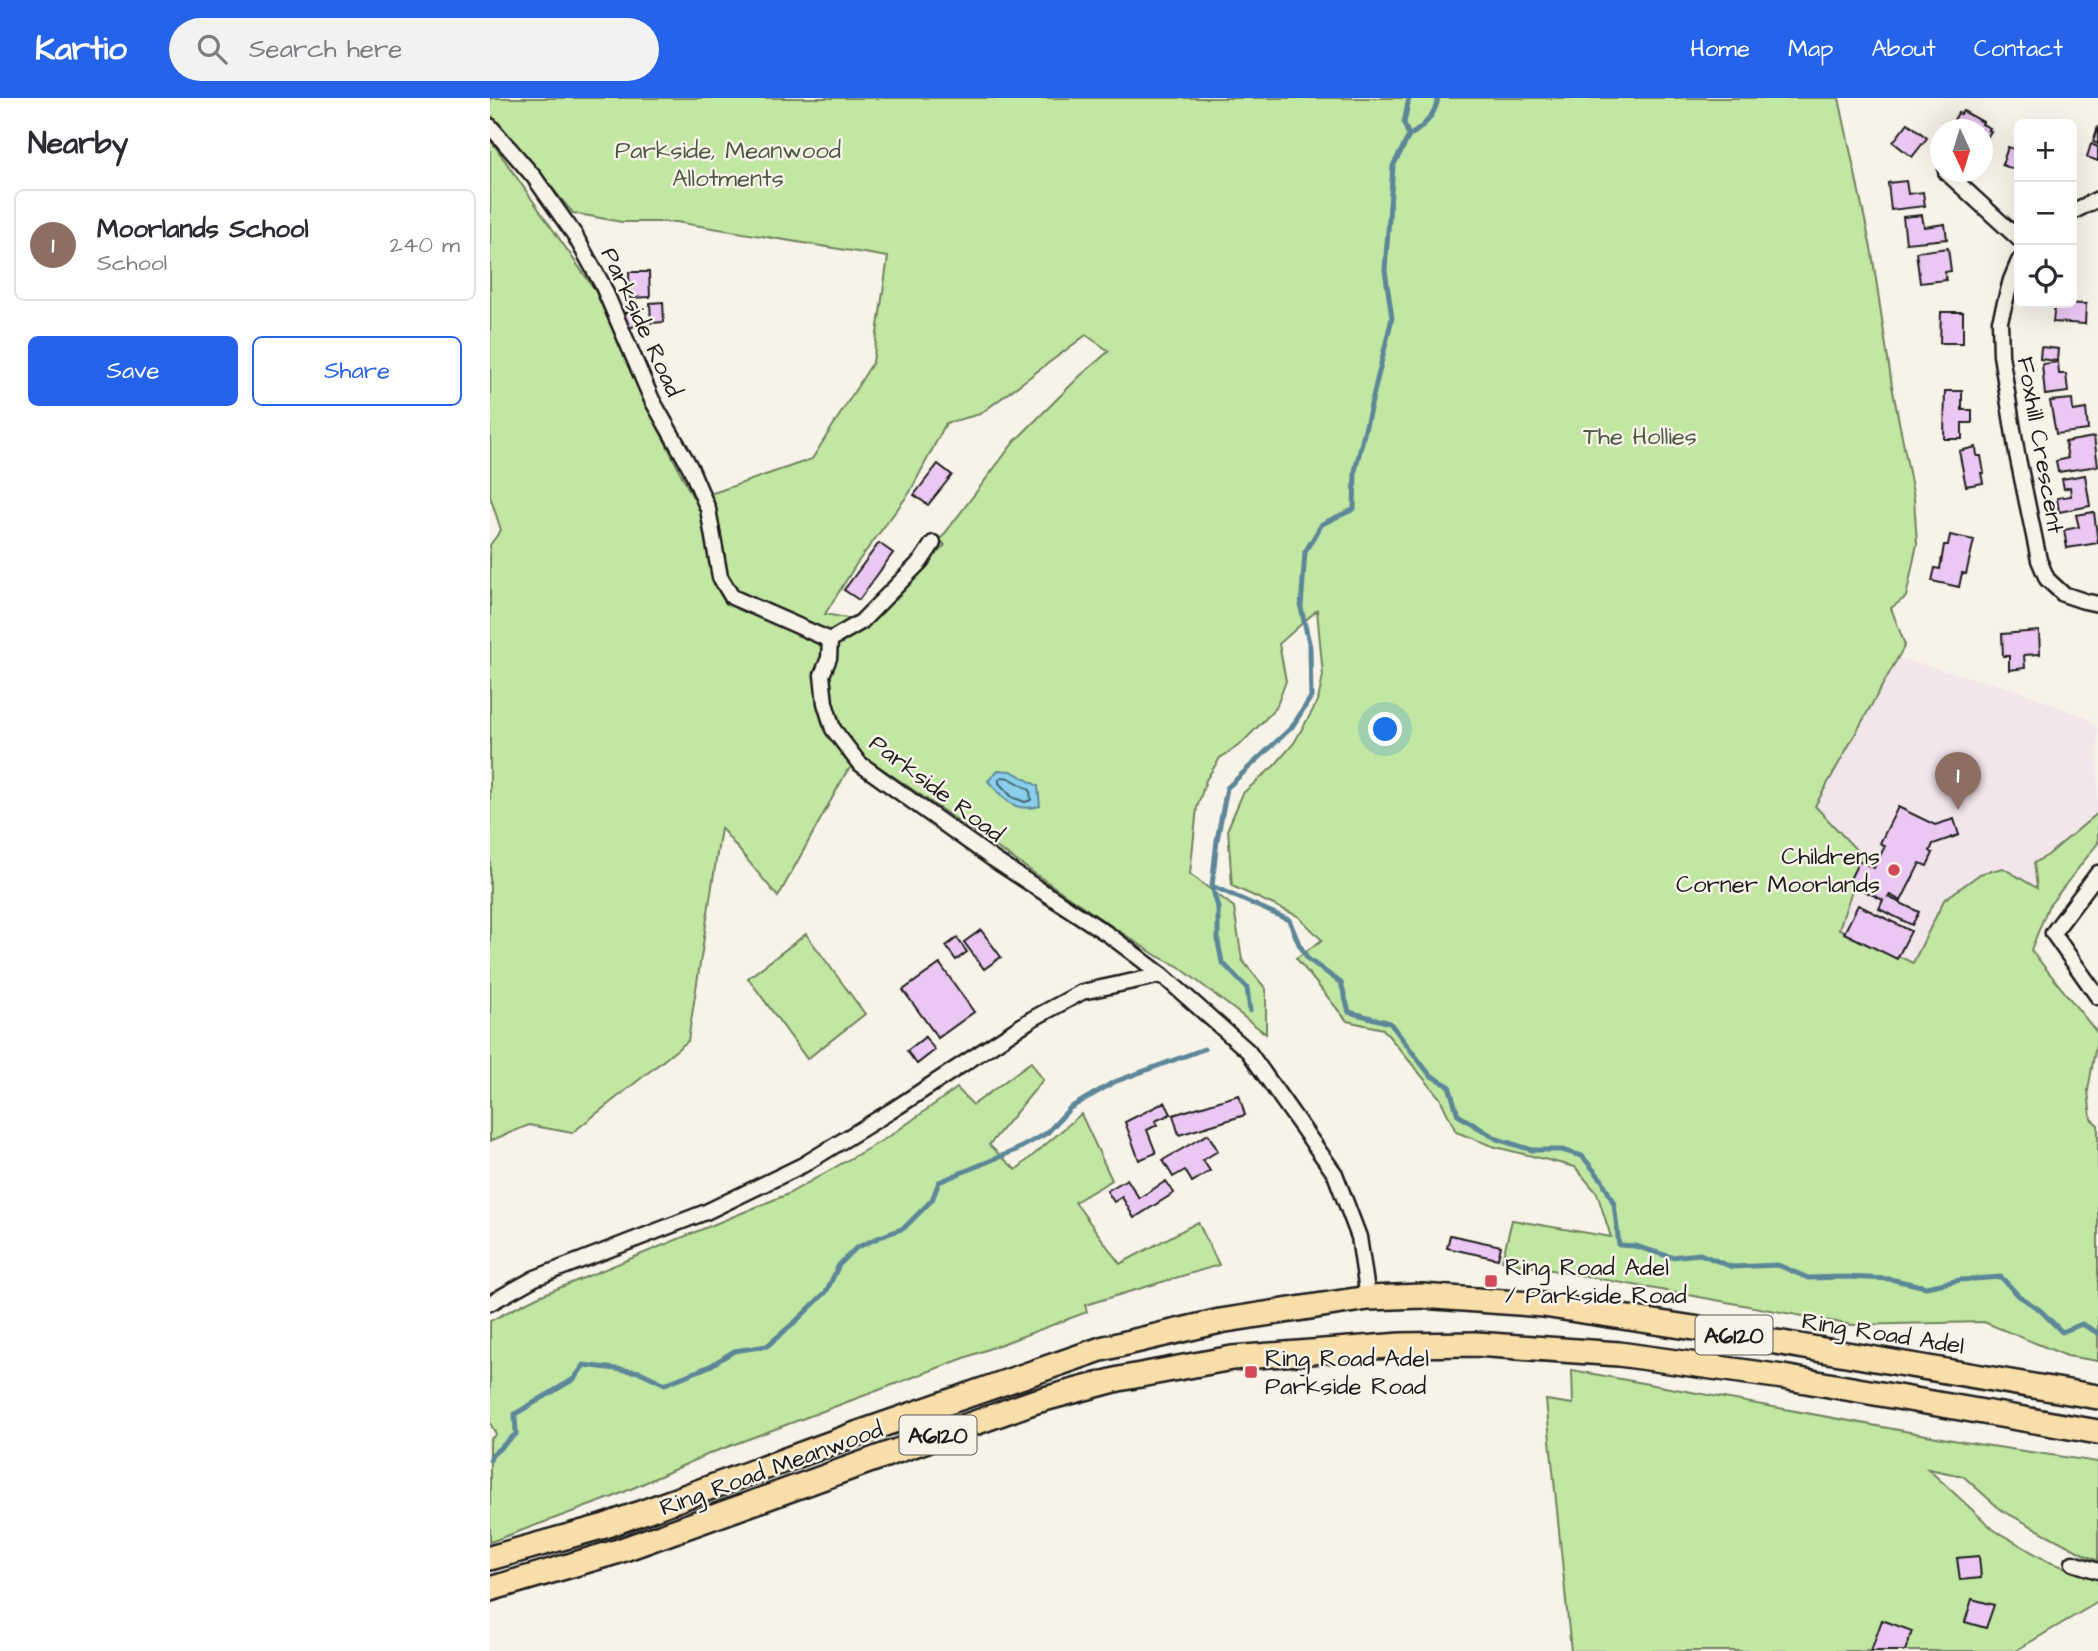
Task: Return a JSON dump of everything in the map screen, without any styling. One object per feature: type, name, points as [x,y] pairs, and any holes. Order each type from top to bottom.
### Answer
[{"type":"highway","name":"Ring Road Adel","points":[[1368,1297],[1422,1296],[1543,1306],[1694,1328],[2098,1397]]},
{"type":"highway","name":"Ring Road Meanwood","points":[[490,1558],[605,1526],[856,1434],[1101,1349],[1220,1321],[1368,1297]]},
{"type":"highway","name":"Ring Road Meanwood","points":[[490,1589],[616,1552],[1046,1398],[1119,1379],[1232,1358],[1402,1345],[1475,1344],[1619,1354],[1783,1377],[2098,1432]]},
{"type":"street","name":"Parkside Road","points":[[490,126],[534,177],[575,234],[602,284],[652,400],[690,467],[708,509],[720,577],[732,597],[830,640],[829,658],[822,676],[825,703],[833,729],[859,763],[993,859],[1110,935],[1162,975],[1248,1051],[1335,1174],[1359,1237],[1368,1297]]},
{"type":"street","points":[[1957,182],[2014,234]]},
{"type":"street","points":[[2077,210],[2098,199]]},
{"type":"street","name":"Foxhill Crescent","points":[[2014,273],[2000,321],[2001,355],[2017,454],[2039,560],[2046,579],[2063,594],[2098,604]]},
{"type":"street","points":[[830,640],[861,622],[921,561],[933,542]]},
{"type":"street","points":[[2098,873],[2053,933],[2098,998]]},
{"type":"street","points":[[490,1303],[536,1278],[706,1212],[803,1165],[1032,1019],[1082,992],[1162,975]]},
{"type":"street","points":[[2073,1563],[2098,1572]]},
{"type":"shaded area","points":[[1898,658],[2017,690],[2087,718],[2098,729],[2098,813],[2048,855],[2034,863],[2037,889],[1944,900],[1913,963],[1839,930],[1863,858],[1815,806]]},
{"type":"green space","points":[[490,98],[1839,98],[1872,253],[1892,386],[1914,498],[1917,544],[1906,597],[1891,608],[1905,645],[1815,806],[1863,857],[1839,929],[1913,963],[1944,900],[1980,874],[2003,868],[2037,888],[2034,863],[2048,855],[2098,813],[2098,843],[2048,907],[2031,950],[2098,1034],[2088,1090],[2091,1119],[2098,1125],[2098,1361],[2067,1356],[1984,1322],[1852,1325],[1502,1261],[1512,1220],[1611,1237],[1597,1193],[1575,1167],[1492,1146],[1456,1132],[1440,1098],[1383,1029],[1347,1021],[1296,958],[1322,940],[1298,916],[1232,886],[1228,828],[1243,793],[1275,765],[1294,743],[1318,701],[1323,675],[1317,610],[1279,644],[1286,681],[1276,708],[1241,744],[1220,758],[1206,780],[1197,808],[1190,874],[1234,907],[1242,960],[1266,989],[1266,1034],[1178,966],[1157,956],[1107,923],[865,757],[847,771],[778,897],[721,828],[688,1041],[572,1133],[529,1125],[490,1141],[490,545],[501,530],[490,496],[490,139],[595,290],[637,385],[692,496],[713,493],[812,459],[873,362],[888,257],[676,222],[622,222],[573,213],[490,114]],"holes":[[[1086,335],[1109,351],[1014,442],[940,540],[945,545],[868,622],[825,614],[857,563],[910,492],[946,423],[980,414]]]},
{"type":"green space","points":[[806,934],[865,1014],[807,1059],[748,978]]},
{"type":"green space","points":[[1031,1062],[1043,1080],[989,1145],[1016,1170],[1081,1114],[1112,1180],[1075,1202],[1120,1264],[1198,1222],[1219,1265],[1085,1305],[1087,1312],[711,1453],[613,1497],[490,1542],[490,1440],[496,1434],[490,1423],[490,1321],[537,1297],[788,1194],[890,1136],[957,1088],[973,1105]]},
{"type":"green space","points":[[1572,1370],[1964,1442],[2098,1462],[2098,1561],[2001,1510],[1963,1476],[1928,1469],[1994,1530],[2049,1562],[2098,1579],[2098,1602],[2015,1651],[1571,1651],[1546,1400],[1573,1404]]},
{"type":"water","points":[[998,770],[1011,771],[1038,786],[1040,806],[1023,808],[1005,799],[988,781]]},
{"type":"building","points":[[1963,111],[1978,119],[1954,119],[1958,113]]},
{"type":"building","points":[[1908,123],[1927,138],[1912,157],[1893,142]]},
{"type":"building","points":[[2098,126],[2098,144],[2093,142]]},
{"type":"building","points":[[2091,144],[2098,147],[2098,161],[2087,157]]},
{"type":"building","points":[[2008,147],[2014,149],[2014,169],[2002,165]]},
{"type":"building","points":[[1906,181],[1908,194],[1923,192],[1925,206],[1891,210],[1888,183]]},
{"type":"building","points":[[1922,215],[1924,227],[1945,224],[1947,239],[1906,243],[1903,217]]},
{"type":"building","points":[[1948,248],[1951,271],[1945,272],[1946,280],[1920,283],[1916,252]]},
{"type":"building","points":[[629,272],[649,272],[650,297],[630,298]]},
{"type":"building","points":[[663,302],[664,322],[651,323],[650,303]]},
{"type":"building","points":[[2077,304],[2086,304],[2085,324],[2053,322],[2054,308],[2077,308]]},
{"type":"building","points":[[636,308],[643,323],[629,328],[623,314]]},
{"type":"building","points":[[1941,312],[1963,312],[1963,343],[1940,343]]},
{"type":"building","points":[[2041,347],[2058,349],[2057,361],[2040,359]]},
{"type":"building","points":[[2058,362],[2059,374],[2066,374],[2068,392],[2045,395],[2042,364]]},
{"type":"building","points":[[1945,391],[1962,391],[1962,410],[1972,410],[1972,423],[1962,423],[1962,439],[1944,439]]},
{"type":"building","points":[[2072,399],[2073,411],[2086,409],[2088,430],[2056,434],[2050,401]]},
{"type":"building","points":[[2094,437],[2098,466],[2058,472],[2056,461],[2068,458],[2065,442]]},
{"type":"building","points":[[1976,447],[1977,456],[1981,456],[1983,483],[1966,486],[1959,451]]},
{"type":"building","points":[[938,464],[952,475],[928,505],[914,495]]},
{"type":"building","points":[[2085,475],[2090,506],[2059,512],[2057,498],[2071,496],[2070,487],[2064,489],[2062,479]]},
{"type":"building","points":[[2094,512],[2098,543],[2067,548],[2064,530],[2079,527],[2076,515]]},
{"type":"building","points":[[1950,535],[1974,540],[1966,574],[1962,573],[1959,587],[1932,581],[1935,568],[1940,569],[1944,545],[1948,545]]},
{"type":"building","points":[[879,543],[893,553],[859,600],[844,590]]},
{"type":"building","points":[[2039,631],[2040,654],[2024,655],[2025,668],[2009,670],[2009,656],[2003,656],[2002,634]]},
{"type":"building","points":[[1898,807],[1935,825],[1954,819],[1959,835],[1933,844],[1930,851],[1933,853],[1927,866],[1920,863],[1901,901],[1890,895],[1888,897],[1919,912],[1912,925],[1879,909],[1883,900],[1848,883],[1859,861],[1874,868],[1885,846],[1880,843]]},
{"type":"building","points":[[1858,905],[1911,931],[1897,959],[1844,933]]},
{"type":"building","points":[[981,930],[1001,957],[984,969],[964,942]]},
{"type":"building","points":[[957,938],[967,952],[956,960],[946,946]]},
{"type":"building","points":[[940,964],[974,1012],[938,1038],[903,990]]},
{"type":"building","points":[[925,1037],[935,1050],[917,1064],[907,1051]]},
{"type":"building","points":[[1239,1095],[1245,1115],[1179,1135],[1173,1115]]},
{"type":"building","points":[[1165,1102],[1171,1114],[1155,1121],[1157,1125],[1147,1130],[1156,1153],[1139,1160],[1125,1122]]},
{"type":"building","points":[[1208,1134],[1218,1151],[1203,1160],[1210,1171],[1192,1182],[1185,1170],[1173,1177],[1163,1160]]},
{"type":"building","points":[[1127,1179],[1139,1198],[1166,1181],[1174,1193],[1134,1218],[1122,1197],[1114,1202],[1107,1191]]},
{"type":"building","points":[[1450,1235],[1501,1246],[1498,1259],[1447,1248]]},
{"type":"building","points":[[1979,1556],[1981,1578],[1960,1580],[1957,1558]]},
{"type":"building","points":[[1972,1599],[1994,1605],[1986,1628],[1965,1622]]},
{"type":"building","points":[[1882,1620],[1912,1631],[1905,1651],[1871,1651]]},
{"type":"waterway","points":[[1250,1011],[1247,988],[1222,962],[1218,942],[1218,908],[1212,886],[1217,840],[1227,788],[1292,727],[1311,697],[1310,647],[1301,608],[1305,552],[1322,524],[1354,509],[1355,471],[1392,318],[1385,270],[1393,166],[1409,136],[1404,123],[1409,98]]},
{"type":"waterway","points":[[1409,136],[1428,120],[1438,98]]},
{"type":"waterway","points":[[1212,886],[1289,920],[1308,959],[1341,983],[1349,1012],[1390,1023],[1430,1075],[1449,1086],[1458,1115],[1497,1139],[1532,1150],[1562,1150],[1582,1156],[1602,1180],[1614,1204],[1619,1245],[1635,1246],[1671,1257],[1700,1254],[1732,1267],[1778,1265],[1808,1278],[1890,1279],[1926,1287],[1960,1280],[2001,1277],[2062,1332],[2082,1324],[2098,1333]]},
{"type":"waterway","points":[[490,1460],[492,1455],[516,1434],[515,1414],[574,1379],[584,1365],[640,1372],[665,1384],[710,1366],[734,1351],[767,1346],[826,1292],[839,1265],[856,1248],[904,1228],[932,1200],[939,1182],[1016,1150],[1047,1133],[1070,1108],[1114,1082],[1204,1049]]},
{"type":"place","name":"Moorlands School","points":[[1958,810]]},
{"type":"place","name":"Childrens Corner Moorlands","points":[[1894,870]]},
{"type":"place","name":"Ring Road Adel / Parkside Road","points":[[1491,1281]]},
{"type":"place","name":"Ring Road Adel Parkside Road","points":[[1251,1372]]},
{"type":"park label","name":"Parkside, Meanwood Allotments","points":[[728,164]]},
{"type":"park label","name":"The Hollies","points":[[1640,436]]}]
